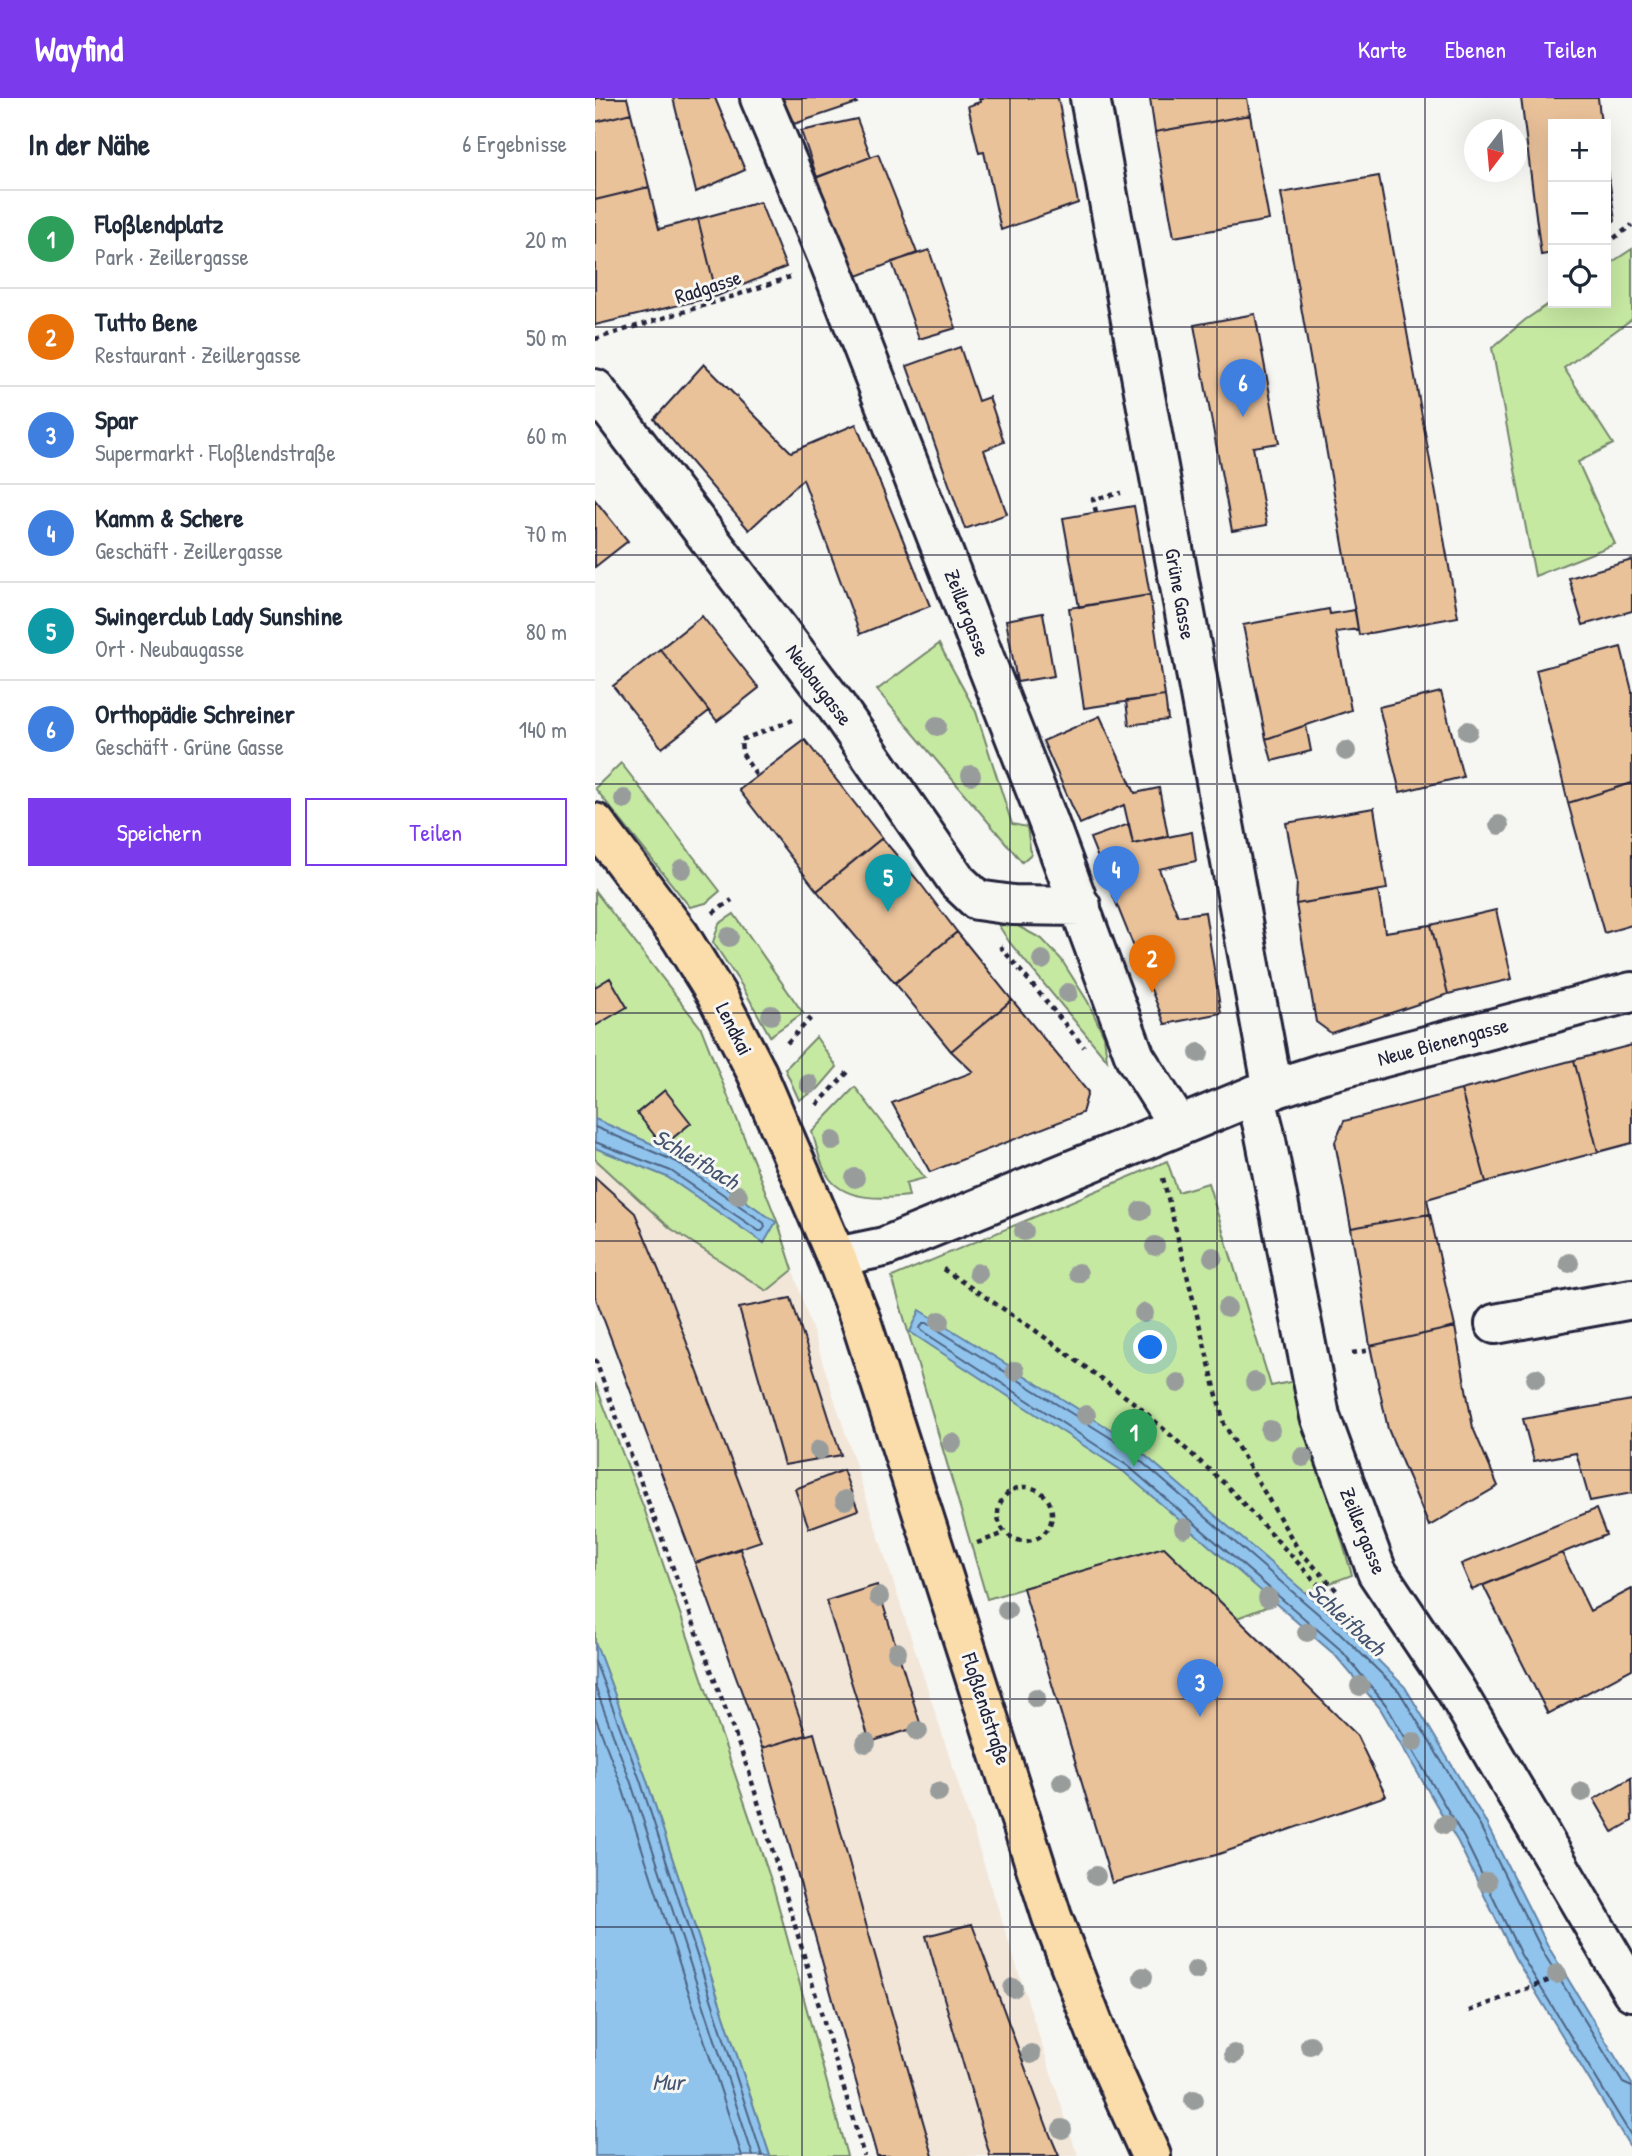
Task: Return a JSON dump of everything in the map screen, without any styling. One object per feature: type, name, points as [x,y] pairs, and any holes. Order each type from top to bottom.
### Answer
[{"type":"main road","name":"Lendkai","points":[[595,823],[680,936],[716,994],[757,1073],[837,1257]]},
{"type":"main road","name":"Floßlendstraße","points":[[837,1257],[861,1321],[1052,1917],[1104,2052],[1151,2156]]},
{"type":"street","name":"Zeillergasse","points":[[760,98],[830,263],[1081,906],[1135,1057],[1178,1125]]},
{"type":"street","name":"Grüne Gasse","points":[[1090,98],[1258,1018],[1264,1093]]},
{"type":"street","name":"Neubaugasse","points":[[595,389],[834,703],[958,882],[978,900]]},
{"type":"street","points":[[978,900],[1013,905],[1081,906]]},
{"type":"street","name":"Neue Bienengasse","points":[[837,1257],[884,1247],[1178,1125],[1323,1073],[1632,992]]},
{"type":"street","name":"Zeillergasse","points":[[1264,1093],[1264,1130],[1320,1416],[1377,1572],[1455,1689],[1632,1991]]},
{"type":"street","points":[[1495,1324],[1632,1300]]},
{"type":"path","points":[[1611,241],[1632,226]]},
{"type":"path","name":"Radgasse","points":[[595,339],[830,263]]},
{"type":"path","points":[[757,775],[742,753],[741,740],[797,719]]},
{"type":"path","points":[[978,900],[978,920],[1092,1056]]},
{"type":"path","points":[[1162,1174],[1224,1424],[1298,1549],[1340,1594]]},
{"type":"path","points":[[935,1263],[1032,1328],[1137,1405],[1224,1484],[1372,1643]]},
{"type":"path","points":[[595,1359],[749,1772],[864,2156]]},
{"type":"path","points":[[973,1544],[1005,1533],[1025,1541],[1034,1540],[1046,1532],[1052,1517],[1051,1504],[1046,1496],[1029,1487],[1009,1493],[1003,1499],[998,1513],[1005,1533]]},
{"type":"path","points":[[1469,2011],[1492,2000],[1580,1969]]},
{"type":"shaded area","points":[[595,1159],[670,1228],[767,1291],[793,1270],[1079,2156],[877,2156],[762,1748],[595,1296]]},
{"type":"green space","points":[[1632,249],[1632,319],[1564,368],[1613,444],[1578,462],[1615,544],[1535,576],[1492,348],[1548,304],[1548,308],[1611,308],[1611,263]]},
{"type":"green space","points":[[939,644],[976,712],[1012,824],[1027,827],[1031,854],[1022,862],[877,690]]},
{"type":"green space","points":[[621,763],[720,891],[706,903],[690,907],[595,788]]},
{"type":"green space","points":[[595,891],[701,1028],[779,1226],[793,1270],[767,1291],[670,1228],[595,1159]]},
{"type":"green space","points":[[734,914],[803,1013],[770,1036],[713,942],[719,924]]},
{"type":"green space","points":[[1012,923],[1042,939],[1061,959],[1088,1002],[1104,1036],[1107,1060],[1010,943],[999,926]]},
{"type":"green space","points":[[816,1037],[837,1067],[818,1089],[799,1100],[785,1069]]},
{"type":"green space","points":[[855,1087],[925,1178],[906,1183],[909,1196],[877,1198],[856,1195],[837,1186],[824,1168],[812,1132]]},
{"type":"green space","points":[[1167,1161],[1178,1192],[1208,1183],[1271,1386],[1295,1381],[1352,1575],[1237,1618],[1163,1547],[987,1599],[892,1277]]},
{"type":"green space","points":[[595,1383],[645,1511],[773,1886],[847,2156],[770,2156],[646,1778],[595,1642]]},
{"type":"water","points":[[595,1119],[680,1156],[776,1222],[764,1243],[667,1177],[595,1148]]},
{"type":"water","points":[[920,1310],[1126,1439],[1342,1624],[1405,1687],[1484,1819],[1549,1948],[1632,2084],[1632,2150],[1515,1958],[1458,1842],[1380,1708],[1335,1655],[1124,1472],[910,1332]]},
{"type":"water","name":"Mur","points":[[595,1642],[646,1778],[770,2156],[595,2156]]},
{"type":"building","points":[[595,98],[627,98],[631,113],[595,122]]},
{"type":"building","points":[[673,98],[715,98],[745,170],[696,192]]},
{"type":"building","points":[[782,98],[854,98],[857,103],[794,124]]},
{"type":"building","points":[[979,98],[1058,98],[1078,203],[1001,230],[984,152],[979,153],[968,106],[980,102]]},
{"type":"building","points":[[1150,98],[1247,98],[1250,115],[1155,132]]},
{"type":"building","points":[[1521,98],[1598,98],[1600,119],[1548,119],[1548,254],[1541,255],[1527,145],[1527,119],[1524,119]]},
{"type":"building","points":[[631,113],[649,187],[595,200],[595,122]]},
{"type":"building","points":[[1250,115],[1269,220],[1174,237],[1155,132]]},
{"type":"building","points":[[857,119],[871,157],[817,177],[801,131]]},
{"type":"building","points":[[878,154],[917,253],[852,278],[813,179]]},
{"type":"building","points":[[1379,176],[1458,617],[1359,635],[1281,193]]},
{"type":"building","points":[[649,187],[659,229],[698,219],[717,296],[595,325],[595,200]]},
{"type":"building","points":[[1611,192],[1615,221],[1611,224]]},
{"type":"building","points":[[760,202],[786,267],[717,296],[698,219]]},
{"type":"building","points":[[929,250],[956,328],[919,339],[892,262]]},
{"type":"building","points":[[1255,314],[1279,443],[1253,447],[1267,525],[1232,531],[1194,325]]},
{"type":"building","points":[[960,347],[978,401],[989,397],[1004,442],[984,450],[1007,514],[965,529],[907,366]]},
{"type":"building","points":[[704,364],[791,452],[856,424],[930,606],[860,634],[803,479],[749,530],[654,419]]},
{"type":"building","points":[[595,500],[628,541],[595,567]]},
{"type":"building","points":[[1134,506],[1150,595],[1079,607],[1063,518]]},
{"type":"building","points":[[1632,560],[1632,611],[1583,625],[1569,578]]},
{"type":"building","points":[[1150,595],[1165,696],[1084,708],[1069,608]]},
{"type":"building","points":[[1329,609],[1330,614],[1355,610],[1358,629],[1336,632],[1351,710],[1266,739],[1243,625]]},
{"type":"building","points":[[1043,613],[1054,676],[1017,682],[1006,620]]},
{"type":"building","points":[[702,616],[759,688],[717,721],[660,649]]},
{"type":"building","points":[[1621,647],[1632,691],[1632,783],[1568,803],[1536,670]]},
{"type":"building","points":[[660,649],[709,711],[662,748],[613,686]]},
{"type":"building","points":[[1441,692],[1463,777],[1400,792],[1379,707]]},
{"type":"building","points":[[1165,696],[1168,720],[1129,725],[1126,701]]},
{"type":"building","points":[[1100,716],[1135,793],[1159,788],[1168,836],[1133,844],[1124,805],[1080,824],[1043,741]]},
{"type":"building","points":[[1306,725],[1311,751],[1272,761],[1266,739]]},
{"type":"building","points":[[805,740],[882,838],[817,891],[739,790]]},
{"type":"building","points":[[1632,783],[1632,925],[1604,933],[1568,803]]},
{"type":"building","points":[[1374,808],[1387,889],[1296,904],[1297,881],[1286,823]]},
{"type":"building","points":[[1129,824],[1133,844],[1192,832],[1196,861],[1159,869],[1178,916],[1205,912],[1221,1013],[1165,1024],[1090,838]]},
{"type":"building","points":[[882,838],[957,932],[895,983],[817,891]]},
{"type":"building","points":[[1378,891],[1385,932],[1431,925],[1448,994],[1331,1033],[1316,1022],[1296,904]]},
{"type":"building","points":[[1496,910],[1512,979],[1448,994],[1431,925]]},
{"type":"building","points":[[957,932],[1012,1000],[951,1051],[895,983]]},
{"type":"building","points":[[610,978],[627,1007],[595,1026],[595,987]]},
{"type":"building","points":[[1012,1000],[1088,1092],[1082,1113],[930,1172],[892,1103],[973,1072],[951,1051]]},
{"type":"building","points":[[1632,1045],[1632,1143],[1598,1152],[1574,1060]]},
{"type":"building","points":[[1574,1060],[1598,1152],[1486,1182],[1461,1090]]},
{"type":"building","points":[[665,1090],[691,1123],[663,1146],[637,1113]]},
{"type":"building","points":[[1461,1090],[1486,1182],[1427,1199],[1430,1214],[1351,1228],[1335,1142],[1344,1121]]},
{"type":"building","points":[[595,1177],[635,1213],[669,1295],[761,1541],[695,1563],[595,1296]]},
{"type":"building","points":[[1430,1214],[1455,1327],[1370,1346],[1351,1228]]},
{"type":"building","points":[[791,1298],[841,1455],[784,1465],[739,1308]]},
{"type":"building","points":[[1455,1327],[1473,1428],[1498,1486],[1429,1526],[1388,1429],[1370,1346]]},
{"type":"building","points":[[1632,1400],[1632,1493],[1590,1501],[1576,1453],[1534,1461],[1523,1419]]},
{"type":"building","points":[[843,1470],[858,1510],[809,1528],[795,1489]]},
{"type":"building","points":[[1596,1509],[1606,1535],[1472,1590],[1461,1564]]},
{"type":"building","points":[[1164,1547],[1356,1734],[1386,1796],[1216,1855],[1112,1883],[1023,1588]]},
{"type":"building","points":[[740,1549],[806,1735],[762,1748],[695,1563]]},
{"type":"building","points":[[1562,1553],[1590,1611],[1632,1589],[1632,1669],[1548,1714],[1483,1585]]},
{"type":"building","points":[[877,1585],[921,1726],[870,1742],[826,1601]]},
{"type":"building","points":[[814,1733],[933,2156],[877,2156],[762,1748]]},
{"type":"building","points":[[1631,1778],[1632,1821],[1613,1832],[1594,1799]]},
{"type":"building","points":[[972,1924],[1059,2156],[990,2156],[926,1936]]},
{"type":"place","name":"Orthopädie Schreiner","points":[[1243,417]]},
{"type":"place","name":"Kamm & Schere","points":[[1116,904]]},
{"type":"place","name":"Swingerclub Lady Sunshine","points":[[888,912]]},
{"type":"place","name":"Tutto Bene","points":[[1152,993]]},
{"type":"place","name":"Floßlendplatz","points":[[1134,1467]]},
{"type":"place","name":"Spar","points":[[1200,1717]]},
{"type":"water label","name":"Schleifbach","points":[[696,1159]]},
{"type":"water label","name":"Schleifbach","points":[[1347,1619]]}]
